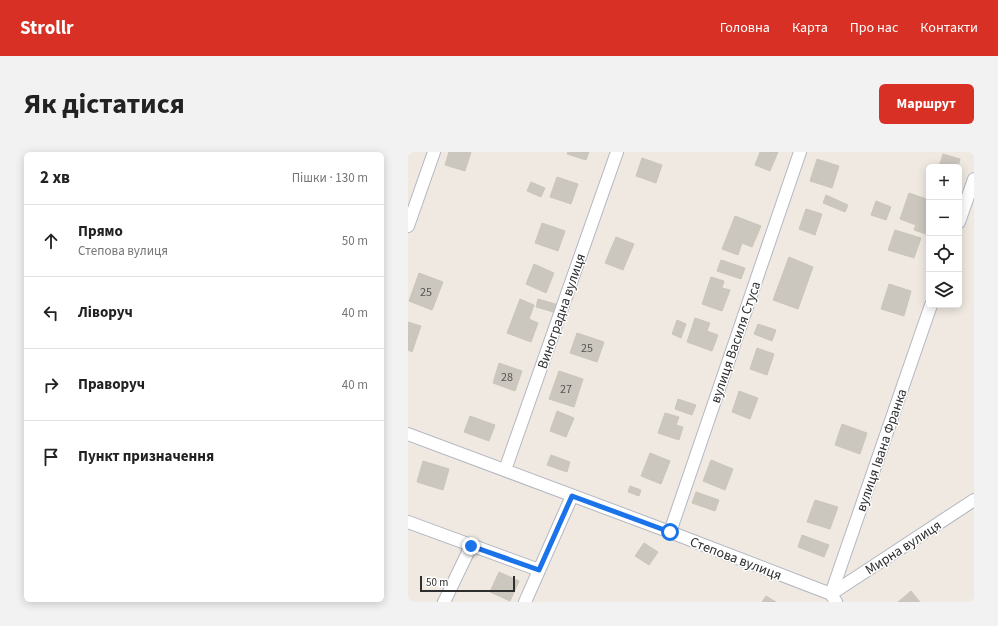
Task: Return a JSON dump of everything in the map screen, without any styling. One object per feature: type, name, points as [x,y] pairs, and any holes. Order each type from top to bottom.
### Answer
[{"type":"street","points":[[408,226],[434,152]]},
{"type":"street","name":"Виноградна вулиця","points":[[505,470],[617,152]]},
{"type":"street","name":"вулиця Василя Стуса","points":[[670,532],[800,152]]},
{"type":"street","points":[[962,213],[974,178]]},
{"type":"street","name":"вулиця Івана Франка","points":[[834,598],[930,308]]},
{"type":"street","name":"Степова вулиця","points":[[408,434],[670,532],[834,598]]},
{"type":"street","points":[[525,602],[572,496]]},
{"type":"street","name":"Мирна вулиця","points":[[834,598],[974,500]]},
{"type":"street","points":[[408,522],[539,570]]},
{"type":"street","points":[[444,602],[471,546]]},
{"type":"building","points":[[449,152],[471,152],[465,171],[445,165]]},
{"type":"building","points":[[568,152],[589,152],[586,160],[567,154]]},
{"type":"building","points":[[760,152],[778,152],[770,171],[755,165]]},
{"type":"building","points":[[943,154],[960,159],[959,164],[940,164]]},
{"type":"building","points":[[642,158],[662,165],[656,183],[636,176]]},
{"type":"building","points":[[817,159],[839,166],[832,188],[810,181]]},
{"type":"building","points":[[557,177],[578,184],[571,204],[550,197]]},
{"type":"building","points":[[531,182],[545,188],[541,197],[527,191]]},
{"type":"building","points":[[909,193],[926,199],[926,234],[914,230],[916,225],[900,219]]},
{"type":"building","points":[[826,195],[848,205],[845,212],[823,203]]},
{"type":"building","points":[[876,201],[891,207],[886,220],[871,215]]},
{"type":"building","points":[[806,209],[822,214],[815,235],[799,229]]},
{"type":"building","points":[[735,216],[761,226],[752,247],[742,243],[738,255],[722,249]]},
{"type":"building","points":[[542,223],[565,231],[558,251],[535,243]]},
{"type":"building","points":[[895,230],[921,238],[914,258],[888,250]]},
{"type":"building","points":[[616,237],[634,244],[623,270],[605,263]]},
{"type":"building","points":[[789,257],[813,267],[798,309],[773,300]]},
{"type":"building","points":[[721,260],[745,268],[741,279],[717,271]]},
{"type":"building","points":[[534,264],[554,273],[546,293],[526,284]]},
{"type":"building","points":[[419,273],[443,282],[432,310],[409,301]]},
{"type":"building","points":[[711,277],[724,281],[722,288],[730,290],[722,311],[702,304]]},
{"type":"building","points":[[889,284],[911,291],[904,316],[881,309]]},
{"type":"building","points":[[520,299],[534,305],[529,319],[538,323],[531,342],[507,333]]},
{"type":"building","points":[[538,299],[559,305],[557,313],[536,307]]},
{"type":"building","points":[[695,318],[710,323],[707,331],[718,335],[712,351],[687,342]]},
{"type":"building","points":[[677,320],[686,324],[681,338],[672,334]]},
{"type":"building","points":[[408,322],[421,326],[412,352],[408,350]]},
{"type":"building","points":[[758,324],[776,330],[772,341],[754,334]]},
{"type":"building","points":[[577,333],[604,342],[597,362],[570,353]]},
{"type":"building","points":[[757,348],[774,354],[767,375],[750,369]]},
{"type":"building","points":[[499,363],[522,371],[515,391],[493,383]]},
{"type":"building","points":[[559,371],[583,379],[574,407],[549,399]]},
{"type":"building","points":[[739,391],[758,398],[750,419],[732,412]]},
{"type":"building","points":[[678,399],[696,405],[692,415],[675,409]]},
{"type":"building","points":[[557,411],[574,418],[566,437],[550,431]]},
{"type":"building","points":[[665,413],[679,417],[676,425],[683,427],[679,440],[658,433]]},
{"type":"building","points":[[470,416],[495,425],[489,441],[464,432]]},
{"type":"building","points":[[842,424],[867,433],[860,454],[835,445]]},
{"type":"building","points":[[650,453],[670,461],[661,484],[641,476]]},
{"type":"building","points":[[551,455],[570,462],[567,472],[547,465]]},
{"type":"building","points":[[711,460],[733,469],[725,490],[703,481]]},
{"type":"building","points":[[423,461],[449,469],[443,490],[417,482]]},
{"type":"building","points":[[630,486],[641,490],[639,496],[628,492]]},
{"type":"building","points":[[696,492],[719,500],[715,511],[692,503]]},
{"type":"building","points":[[815,500],[838,507],[830,529],[807,522]]},
{"type":"building","points":[[802,535],[829,545],[824,557],[798,547]]},
{"type":"building","points":[[644,543],[658,552],[649,565],[635,556]]},
{"type":"building","points":[[499,572],[519,581],[510,601],[490,592]]},
{"type":"building","points":[[911,591],[920,602],[898,602]]},
{"type":"building","points":[[766,596],[776,602],[762,602]]},
{"type":"route","points":[[471,546],[539,570],[572,496],[670,532]]}]
